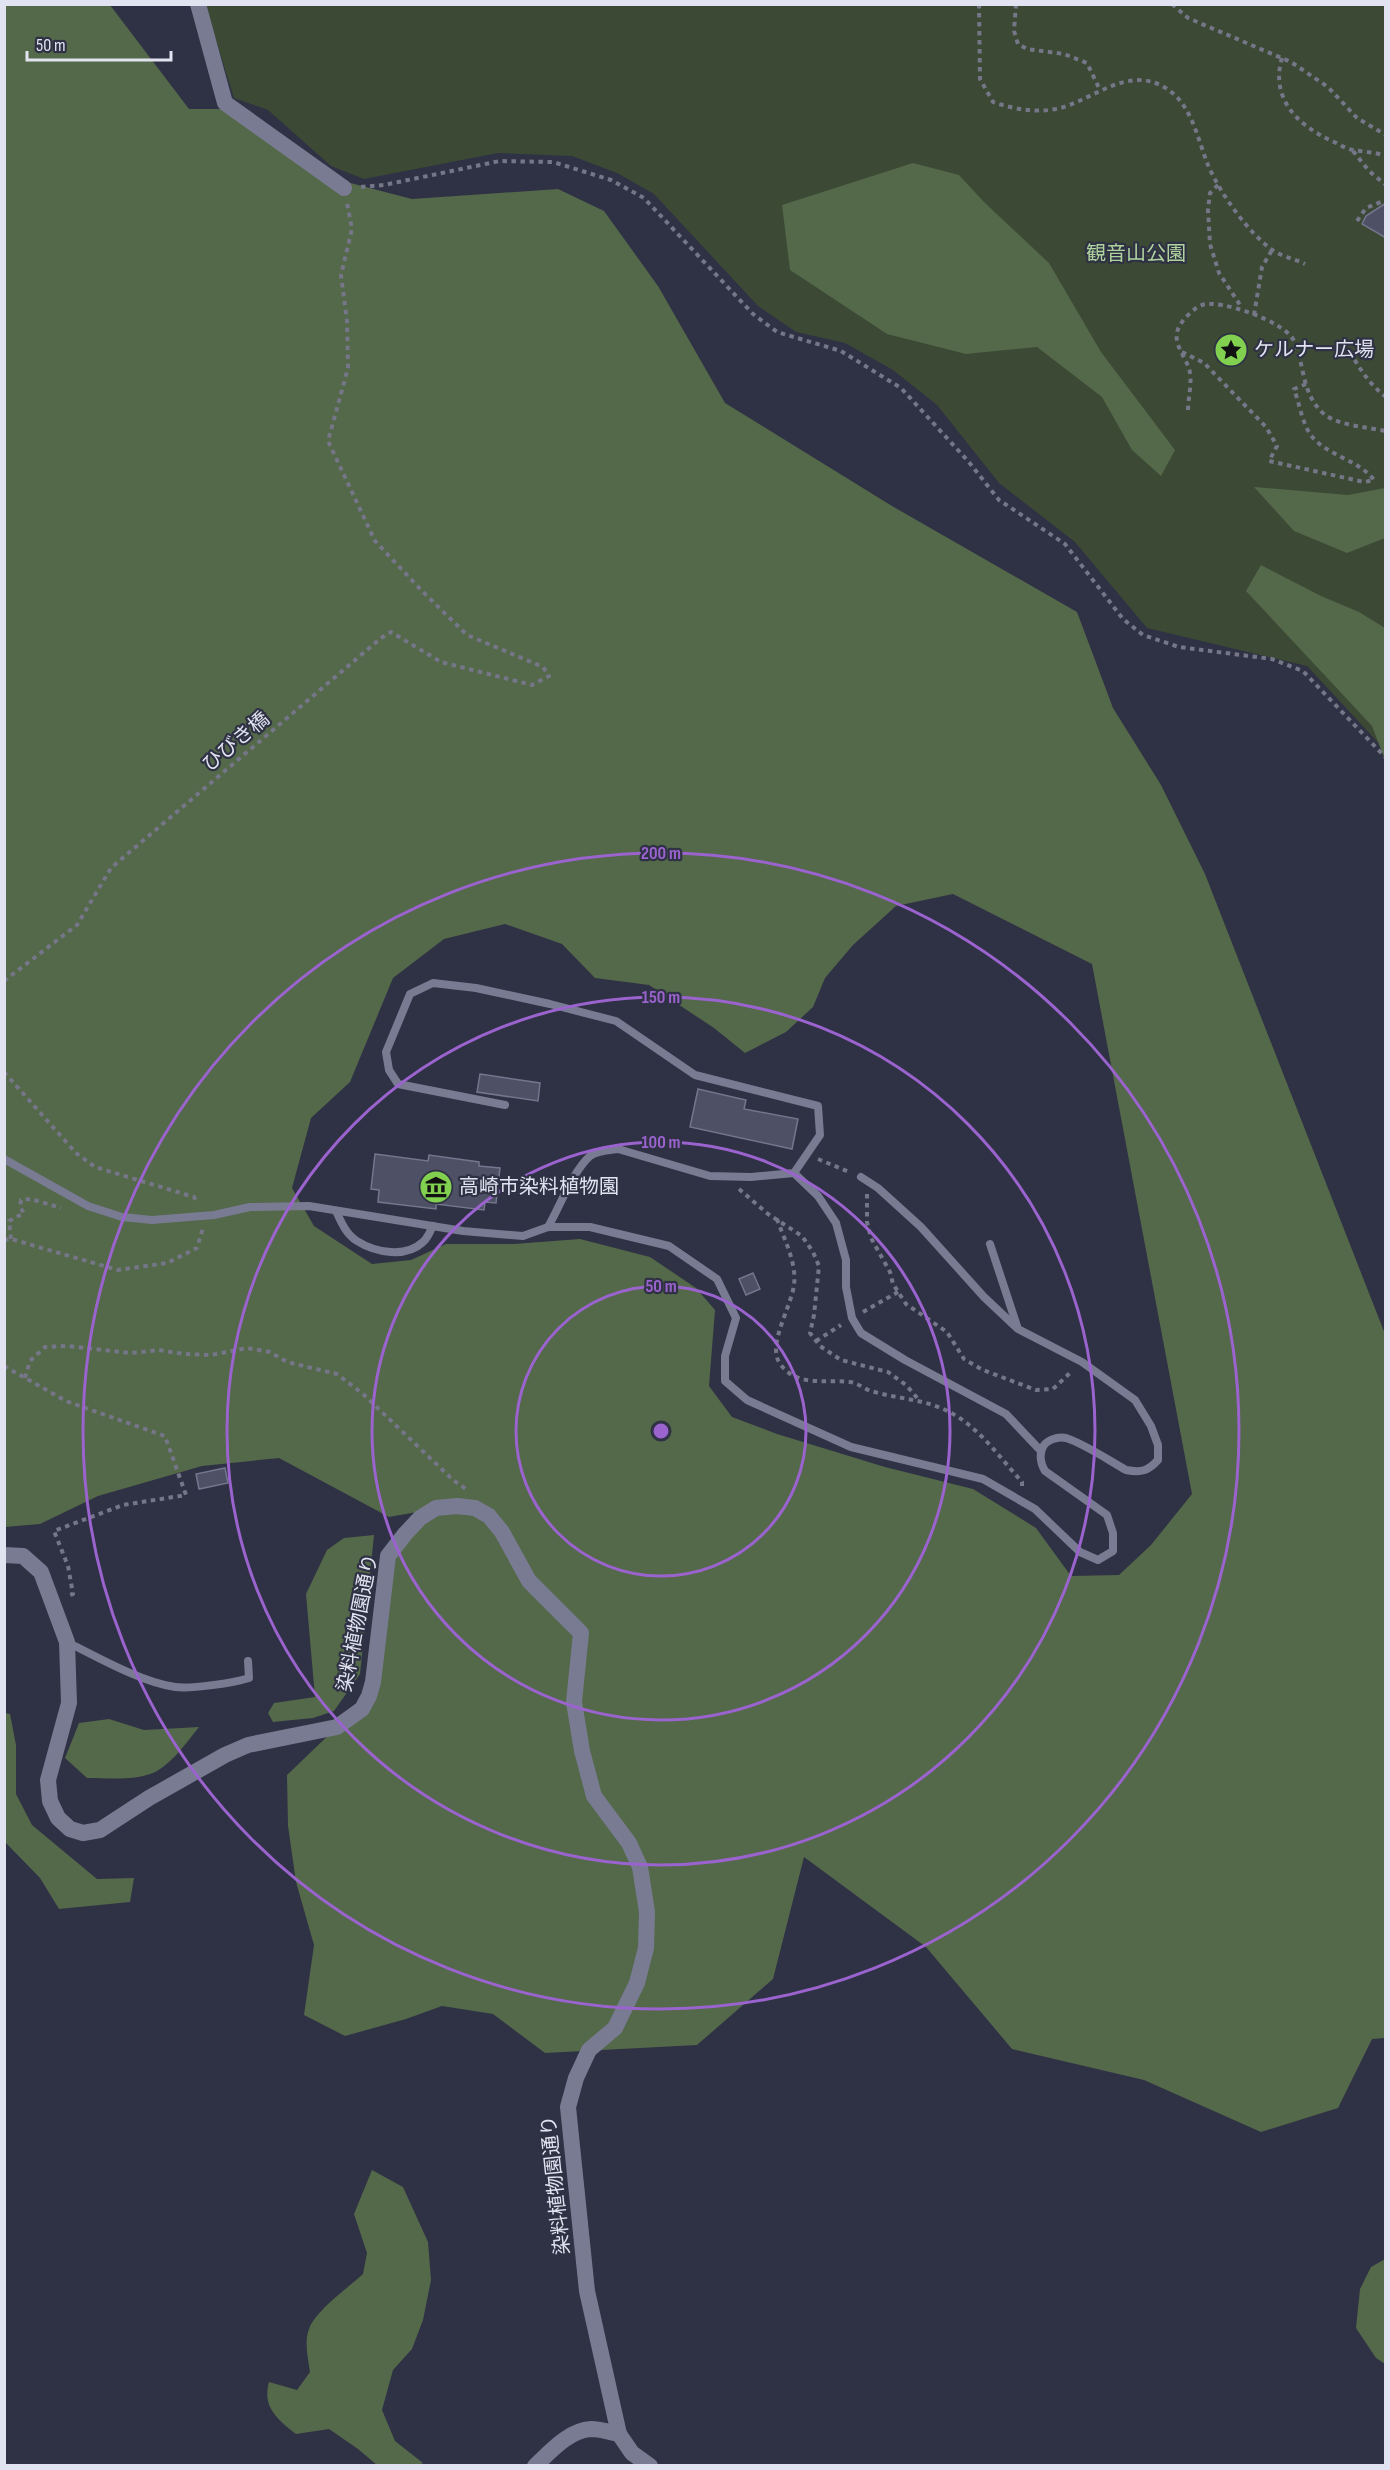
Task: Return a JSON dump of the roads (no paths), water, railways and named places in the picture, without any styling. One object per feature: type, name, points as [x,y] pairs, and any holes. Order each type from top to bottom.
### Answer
[{"type":"street","points":[[198,4],[225,103],[344,188]]},
{"type":"street","name":"染料植物園通り","points":[[4,1555],[23,1557],[41,1572],[67,1642],[69,1703],[48,1780],[50,1801],[58,1818],[70,1829],[83,1833],[100,1830],[149,1798],[225,1755],[248,1745],[337,1727],[362,1709],[373,1682],[388,1556],[420,1518],[435,1508],[457,1506],[475,1508],[489,1516],[502,1532],[530,1581],[581,1633],[574,1702],[582,1751],[594,1796],[629,1843],[640,1867],[646,1889],[646,1948],[637,1983],[615,2028],[589,2050],[576,2078],[568,2107],[587,2291],[619,2434]]},
{"type":"street","points":[[536,2466],[556,2446],[590,2429],[619,2434],[632,2453],[650,2466]]},
{"type":"lane","points":[[505,1105],[398,1084],[389,1070],[386,1052],[410,994],[433,983],[476,988],[616,1021],[694,1075],[818,1106],[820,1136],[794,1173],[750,1178],[710,1176],[618,1149],[602,1150],[591,1156],[575,1178],[548,1227]]},
{"type":"lane","points":[[4,1159],[88,1206],[122,1217],[152,1220],[207,1215],[250,1207],[309,1206],[433,1226],[523,1236],[548,1227],[590,1227],[669,1246],[717,1279],[736,1318],[726,1356],[725,1380],[747,1401],[851,1447],[983,1479],[1035,1509],[1080,1552],[1098,1560],[1113,1551],[1113,1533],[1107,1515],[1045,1472],[1040,1462],[1041,1451],[1044,1444],[1053,1439],[1065,1437],[1126,1470],[1137,1472],[1149,1470],[1158,1460],[1158,1445],[1151,1426],[1135,1400],[1082,1362],[1018,1329],[984,1297],[921,1227],[865,1179]]},
{"type":"lane","points":[[794,1173],[818,1196],[836,1223],[846,1260],[846,1287],[852,1318],[861,1333],[1006,1414],[1041,1451]]},
{"type":"lane","points":[[336,1211],[342,1227],[356,1241],[374,1249],[394,1253],[412,1249],[425,1241],[433,1226]]},
{"type":"lane","points":[[990,1244],[1018,1329]]},
{"type":"lane","points":[[67,1642],[140,1676],[175,1687],[238,1682],[249,1678],[248,1661]]},
{"type":"place","name":"ケルナー広場","points":[[1231,350]]},
{"type":"place","name":"高崎市染料植物園","points":[[436,1187]]},
{"type":"park label","name":"観音山公園","points":[[1136,254]]}]
